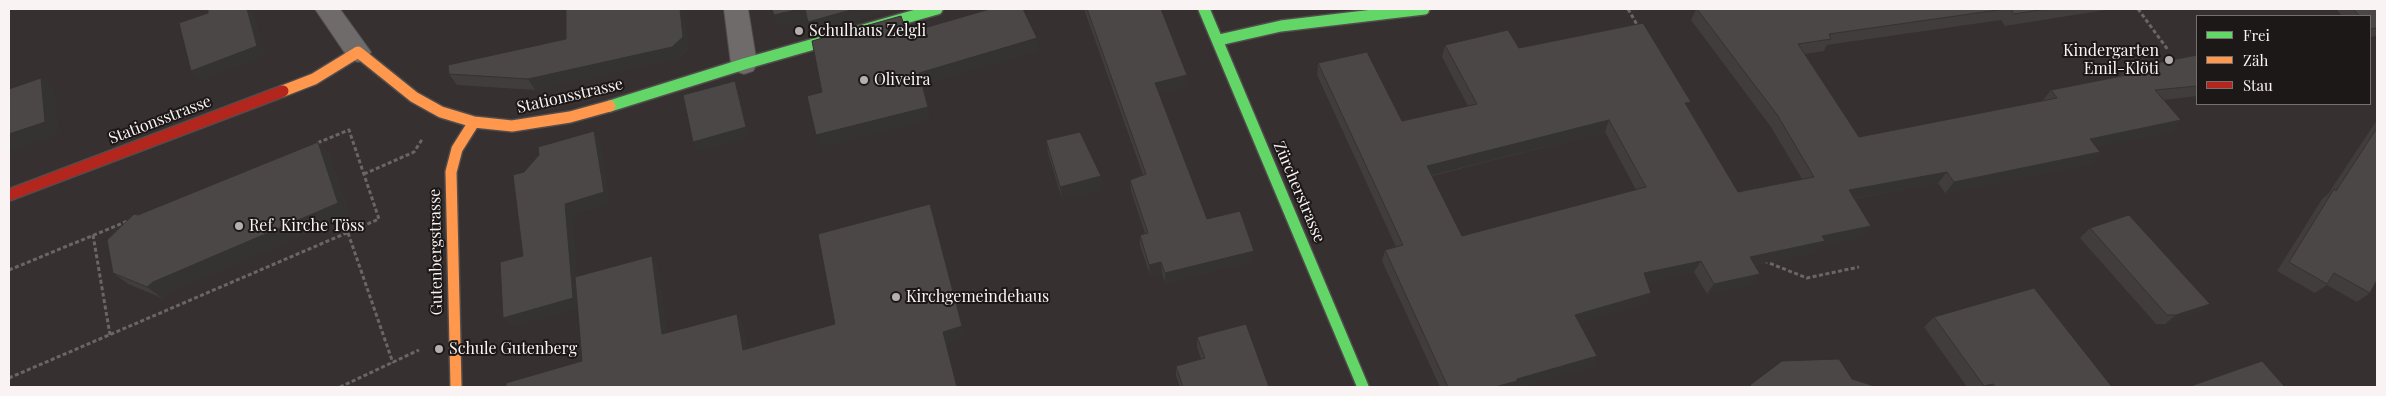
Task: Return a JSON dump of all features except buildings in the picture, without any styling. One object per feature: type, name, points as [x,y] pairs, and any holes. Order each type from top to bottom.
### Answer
[{"type":"street","points":[[327,9],[358,52]]},
{"type":"street","points":[[736,9],[744,64]]},
{"type":"street","name":"Stationsstrasse","points":[[9,195],[314,79],[358,52],[414,97],[441,112],[474,122],[512,126],[570,117],[744,64],[937,9]]},
{"type":"street","name":"Zürcherstrasse","points":[[1204,9],[1363,387]]},
{"type":"street","points":[[1218,40],[1281,26],[1424,9]]},
{"type":"street","name":"Gutenbergstrasse","points":[[456,387],[450,172],[457,149],[474,122]]},
{"type":"path","points":[[1628,9],[1642,34]]},
{"type":"path","points":[[2138,9],[2168,50]]},
{"type":"path","points":[[9,378],[379,219],[349,130],[312,145]]},
{"type":"path","points":[[364,174],[414,152],[422,138]]},
{"type":"path","points":[[9,270],[129,220]]},
{"type":"path","points":[[348,233],[393,363]]},
{"type":"path","points":[[93,235],[110,335]]},
{"type":"path","points":[[1762,260],[1807,278],[1859,267]]},
{"type":"path","points":[[340,387],[454,335]]},
{"type":"traffic: fast","points":[[610,106],[744,64],[937,9]]},
{"type":"traffic: fast","points":[[1204,9],[1363,387]]},
{"type":"traffic: fast","points":[[1219,40],[1281,26],[1424,9]]},
{"type":"traffic: slow","points":[[283,91],[314,79],[358,52],[414,97],[441,112],[474,122],[512,126],[570,117],[610,106]]},
{"type":"traffic: slow","points":[[456,387],[451,172],[457,149],[474,122]]},
{"type":"traffic: jam","points":[[9,195],[283,91]]},
{"type":"place","name":"Schulhaus Zelgli","points":[[799,31]]},
{"type":"place","name":"Kindergarten Emil-Klöti","points":[[2169,60]]},
{"type":"place","name":"Oliveira","points":[[864,80]]},
{"type":"place","name":"Ref. Kirche Töss","points":[[239,226]]},
{"type":"place","name":"Kirchgemeindehaus","points":[[896,297]]},
{"type":"place","name":"Schule Gutenberg","points":[[439,349]]}]
